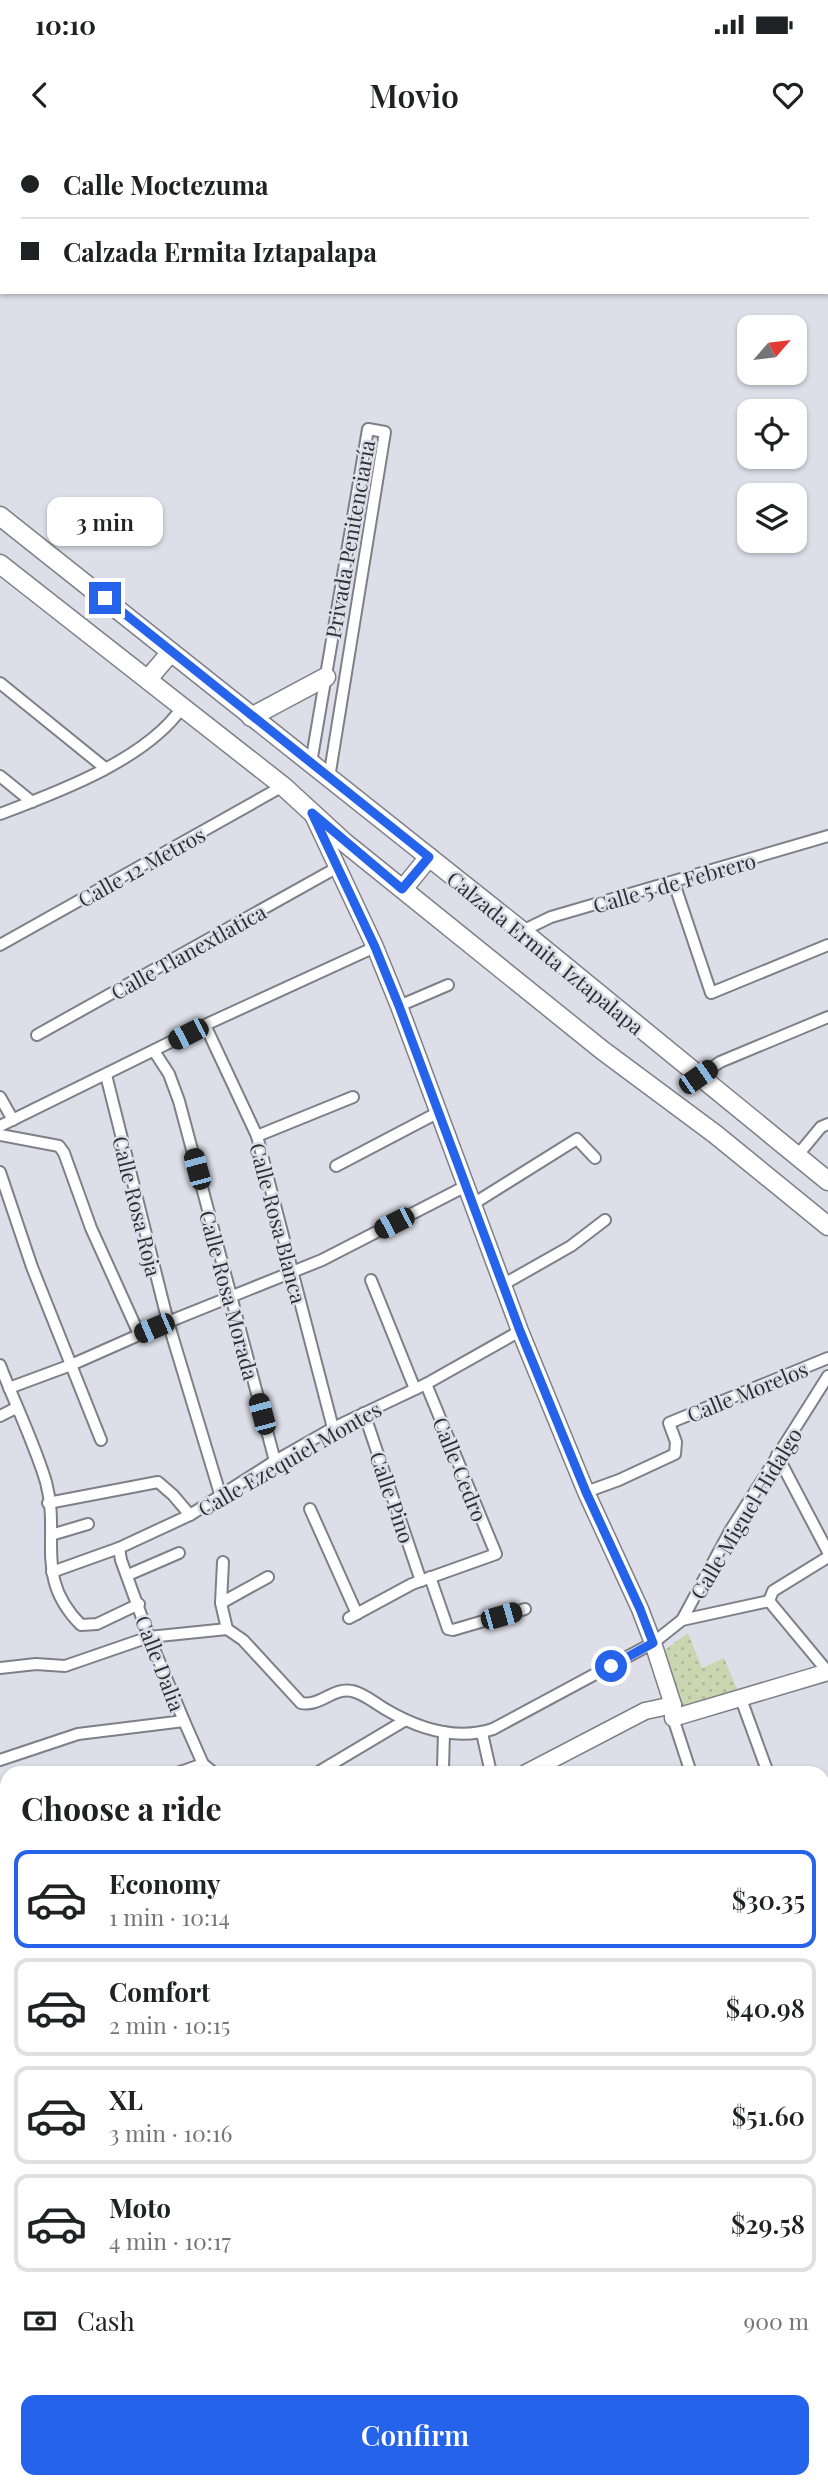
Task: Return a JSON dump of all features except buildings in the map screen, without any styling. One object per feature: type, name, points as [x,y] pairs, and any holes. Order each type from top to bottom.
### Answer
[{"type":"main road","name":"Calzada Ermita Iztapalapa","points":[[0,516],[522,931],[828,1181]]},
{"type":"main road","name":"Calzada Ermita Iztapalapa","points":[[0,564],[283,786],[402,889],[602,1050],[715,1134],[828,1226]]},
{"type":"main road","points":[[148,679],[171,652]]},
{"type":"main road","points":[[251,717],[326,677]]},
{"type":"main road","points":[[402,889],[429,857]]},
{"type":"street","name":"Privada Penitenciaría","points":[[311,763],[368,429],[386,432],[329,778]]},
{"type":"street","points":[[326,677],[345,678]]},
{"type":"street","points":[[0,682],[105,768]]},
{"type":"street","points":[[0,814],[32,802],[127,757],[156,737],[173,721],[183,706]]},
{"type":"street","points":[[0,776],[32,802]]},
{"type":"street","name":"Calle 12 Metros","points":[[0,945],[283,786]]},
{"type":"street","points":[[312,813],[375,947],[520,1331],[586,1492],[640,1609],[653,1643],[687,1766]]},
{"type":"street","name":"Calle 5 de Febrero","points":[[522,931],[551,917],[828,836]]},
{"type":"street","name":"Calle Tlanextlatica","points":[[37,1035],[338,867]]},
{"type":"street","points":[[674,883],[711,993],[828,945]]},
{"type":"street","points":[[0,1126],[205,1025],[375,947]]},
{"type":"street","points":[[399,1006],[448,985]]},
{"type":"street","points":[[698,1077],[720,1062],[828,1017]]},
{"type":"street","name":"Calle Rosa Blanca","points":[[205,1025],[257,1136],[333,1428]]},
{"type":"street","name":"Calle Rosa Morada","points":[[154,1051],[169,1074],[179,1101],[275,1461]]},
{"type":"street","name":"Calle Rosa Roja","points":[[106,1075],[168,1322],[221,1497]]},
{"type":"street","points":[[0,1097],[13,1120]]},
{"type":"street","points":[[257,1136],[353,1097]]},
{"type":"street","points":[[336,1166],[439,1112]]},
{"type":"street","points":[[797,1156],[821,1127],[828,1124]]},
{"type":"street","points":[[0,1135],[60,1146],[91,1228],[139,1334]]},
{"type":"street","points":[[473,1203],[577,1139],[595,1158]]},
{"type":"street","points":[[0,1172],[33,1267],[102,1440]]},
{"type":"street","points":[[9,1388],[71,1365],[139,1334],[322,1260],[466,1186]]},
{"type":"street","points":[[504,1284],[571,1246],[605,1220]]},
{"type":"street","name":"Calle Cedro","points":[[371,1280],[496,1553],[426,1579]]},
{"type":"street","name":"Calle Ezequiel Montes","points":[[52,1572],[119,1548],[190,1515],[333,1428],[421,1386],[520,1331]]},
{"type":"street","name":"Calle Morelos","points":[[586,1492],[675,1454],[676,1442],[669,1423],[828,1358]]},
{"type":"street","points":[[0,1365],[41,1467],[48,1503],[52,1572],[58,1595],[69,1613],[81,1625],[97,1624],[139,1604]]},
{"type":"street","name":"Calle Miguel Hidalgo","points":[[482,1733],[506,1724],[653,1643],[682,1620],[730,1531],[826,1384]]},
{"type":"street","points":[[0,1416],[16,1408]]},
{"type":"street","name":"Calle Pino","points":[[364,1413],[426,1579],[448,1629],[453,1630],[525,1609]]},
{"type":"street","points":[[769,1601],[773,1591],[828,1554],[778,1455]]},
{"type":"street","points":[[48,1503],[158,1482],[190,1515]]},
{"type":"street","points":[[310,1508],[353,1616],[426,1579]]},
{"type":"street","points":[[51,1535],[88,1524]]},
{"type":"street","name":"Calle Dalia","points":[[119,1548],[149,1637],[205,1766]]},
{"type":"street","points":[[128,1575],[179,1553]]},
{"type":"street","points":[[223,1562],[221,1603],[227,1629]]},
{"type":"street","points":[[221,1603],[268,1577]]},
{"type":"street","points":[[682,1620],[769,1601]]},
{"type":"street","points":[[539,1766],[645,1711],[673,1712],[741,1699],[828,1672],[769,1601]]},
{"type":"street","points":[[0,1668],[36,1664],[65,1666],[149,1637],[227,1629],[243,1640],[301,1703],[311,1705],[343,1691],[353,1691],[404,1721],[424,1728],[444,1732],[482,1733],[489,1766]]},
{"type":"street","points":[[741,1699],[765,1766]]},
{"type":"street","points":[[0,1760],[78,1734],[184,1721]]},
{"type":"street","points":[[328,1766],[404,1721]]},
{"type":"street","points":[[443,1766],[444,1732]]},
{"type":"street","points":[[197,1766],[203,1764]]},
{"type":"green space","points":[[688,1633],[702,1668],[724,1658],[739,1694],[688,1711],[682,1705],[662,1652]]},
{"type":"route","points":[[105,598],[429,857],[402,889],[312,813],[375,947],[520,1331],[586,1492],[653,1643],[611,1666]]}]
